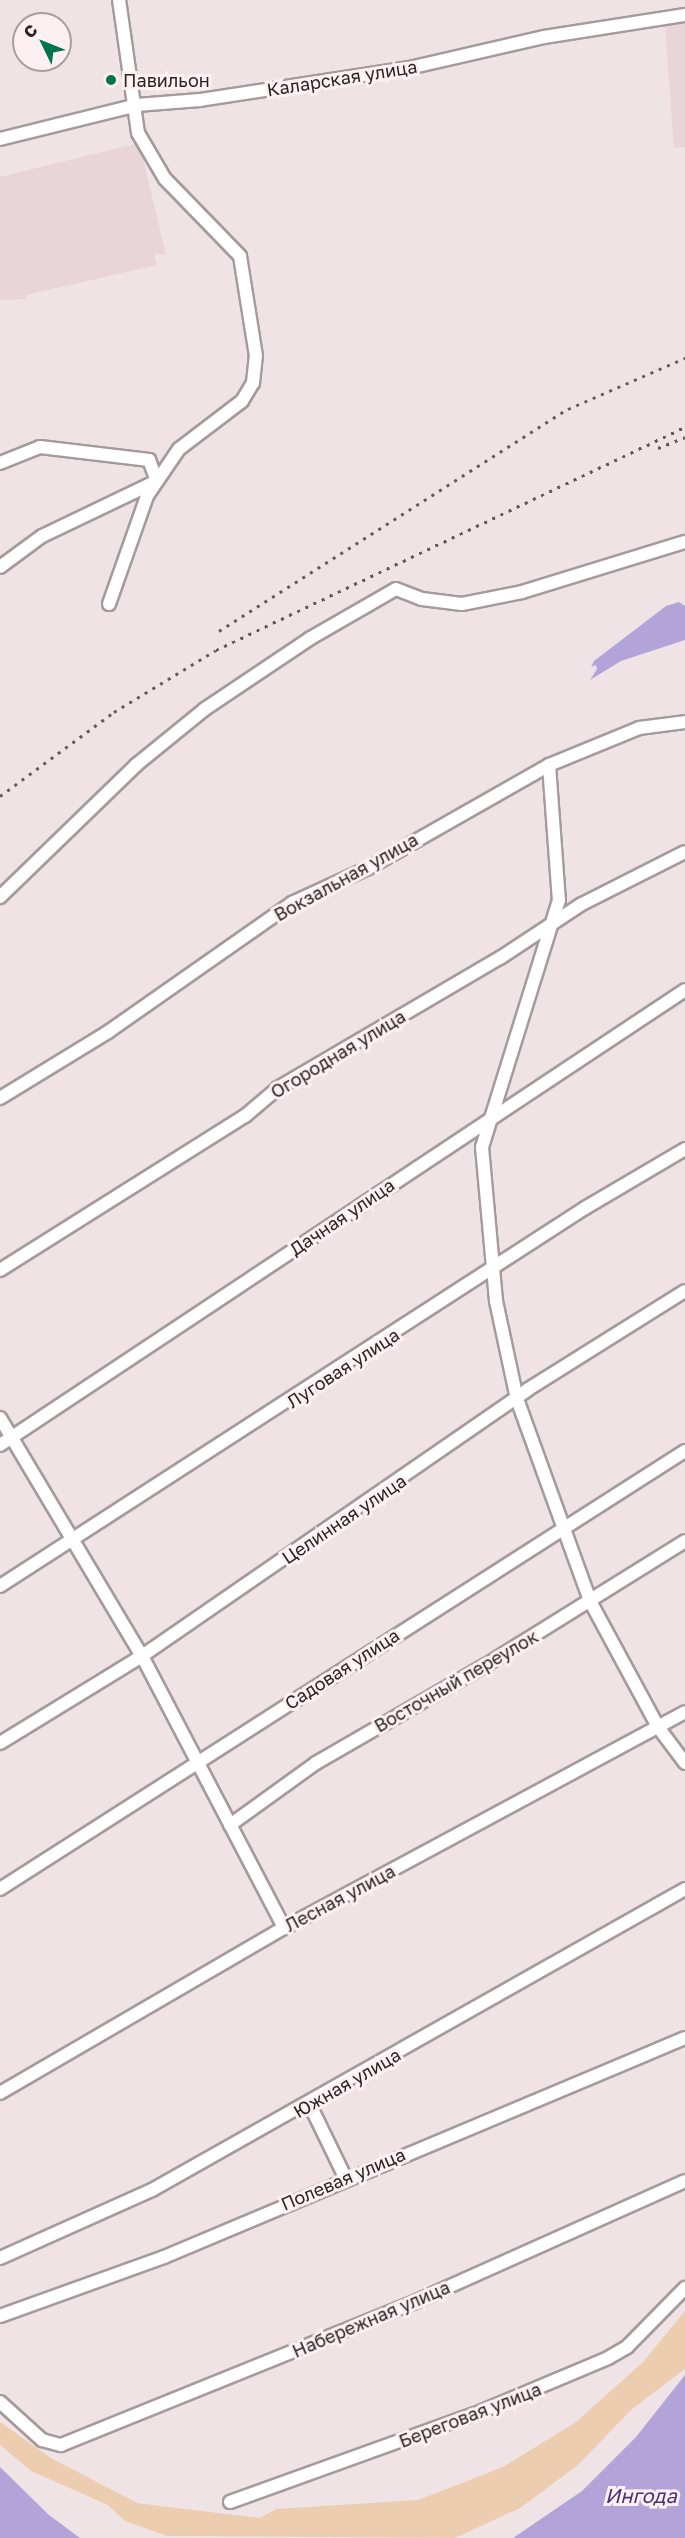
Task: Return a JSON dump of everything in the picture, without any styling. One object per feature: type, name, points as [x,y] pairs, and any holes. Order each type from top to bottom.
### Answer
[{"type":"street","points":[[109,604],[147,496],[179,449],[242,401],[253,383],[256,356],[240,256],[165,179],[138,133],[136,105],[119,0]]},
{"type":"street","name":"Каларская улица","points":[[0,139],[136,105],[200,100],[398,70],[544,37],[685,15]]},
{"type":"street","points":[[0,463],[40,447],[149,460],[157,481]]},
{"type":"street","points":[[0,567],[42,536],[157,481]]},
{"type":"street","points":[[0,897],[136,765],[205,709],[309,639],[396,589],[422,599],[462,604],[522,592],[685,542]]},
{"type":"street","name":"Вокзальная улица","points":[[0,1098],[108,1032],[292,903],[368,868],[549,765],[639,728],[685,722]]},
{"type":"street","points":[[549,765],[561,884],[551,924],[482,1147],[493,1270],[517,1399],[552,1485],[561,1528],[590,1601],[658,1727],[685,1762]]},
{"type":"street","name":"Огородная улица","points":[[0,1270],[245,1116],[278,1088],[551,924],[685,852]]},
{"type":"street","name":"Дачная улица","points":[[5,1442],[490,1117],[685,990]]},
{"type":"street","name":"Луговая улица","points":[[0,1587],[493,1270],[585,1208],[685,1149]]},
{"type":"street","name":"Целинная улица","points":[[0,1743],[142,1656],[517,1399],[685,1291]]},
{"type":"street","points":[[0,1418],[5,1442],[73,1542],[87,1558],[142,1656],[284,1928]]},
{"type":"street","name":"Садовая улица","points":[[0,1889],[561,1528],[685,1451]]},
{"type":"street","name":"Восточный переулок","points":[[230,1825],[316,1763],[590,1601],[685,1541]]},
{"type":"street","name":"Лесная улица","points":[[0,2093],[284,1928],[685,1712]]},
{"type":"street","name":"Южная улица","points":[[0,2258],[152,2190],[310,2105],[685,1889]]},
{"type":"street","name":"Полевая улица","points":[[0,2316],[164,2257],[345,2177],[685,2038]]},
{"type":"street","points":[[310,2105],[345,2177]]},
{"type":"street","name":"Набережная улица","points":[[0,2402],[52,2445],[408,2304],[685,2181]]},
{"type":"street","name":"Береговая улица","points":[[230,2502],[475,2415],[608,2358],[627,2347],[685,2288]]},
{"type":"shaded area","points":[[685,23],[685,147],[674,148],[665,26]]},
{"type":"shaded area","points":[[139,143],[166,254],[154,254],[157,265],[26,295],[26,299],[0,300],[0,177]]},
{"type":"shaded area","points":[[685,2311],[685,2369],[632,2409],[578,2465],[520,2508],[455,2538],[167,2536],[125,2521],[108,2505],[31,2471],[0,2445],[0,2422],[51,2458],[137,2503],[260,2518],[276,2509],[418,2500],[503,2467],[576,2422],[642,2363]]},
{"type":"water","points":[[679,602],[685,606],[685,640],[621,661],[590,680],[597,669],[596,665],[591,667],[594,661],[666,606]]},
{"type":"water","name":"Ингода","points":[[685,2375],[685,2538],[513,2538],[582,2491],[636,2437]]},
{"type":"water","points":[[0,2467],[49,2515],[80,2538],[0,2538]]},
{"type":"railway","points":[[219,631],[568,409],[685,358]]},
{"type":"railway","points":[[0,796],[114,712],[216,650],[685,427]]},
{"type":"railway","points":[[658,448],[685,437]]},
{"type":"place","name":"Павильон","points":[[111,80]]}]
